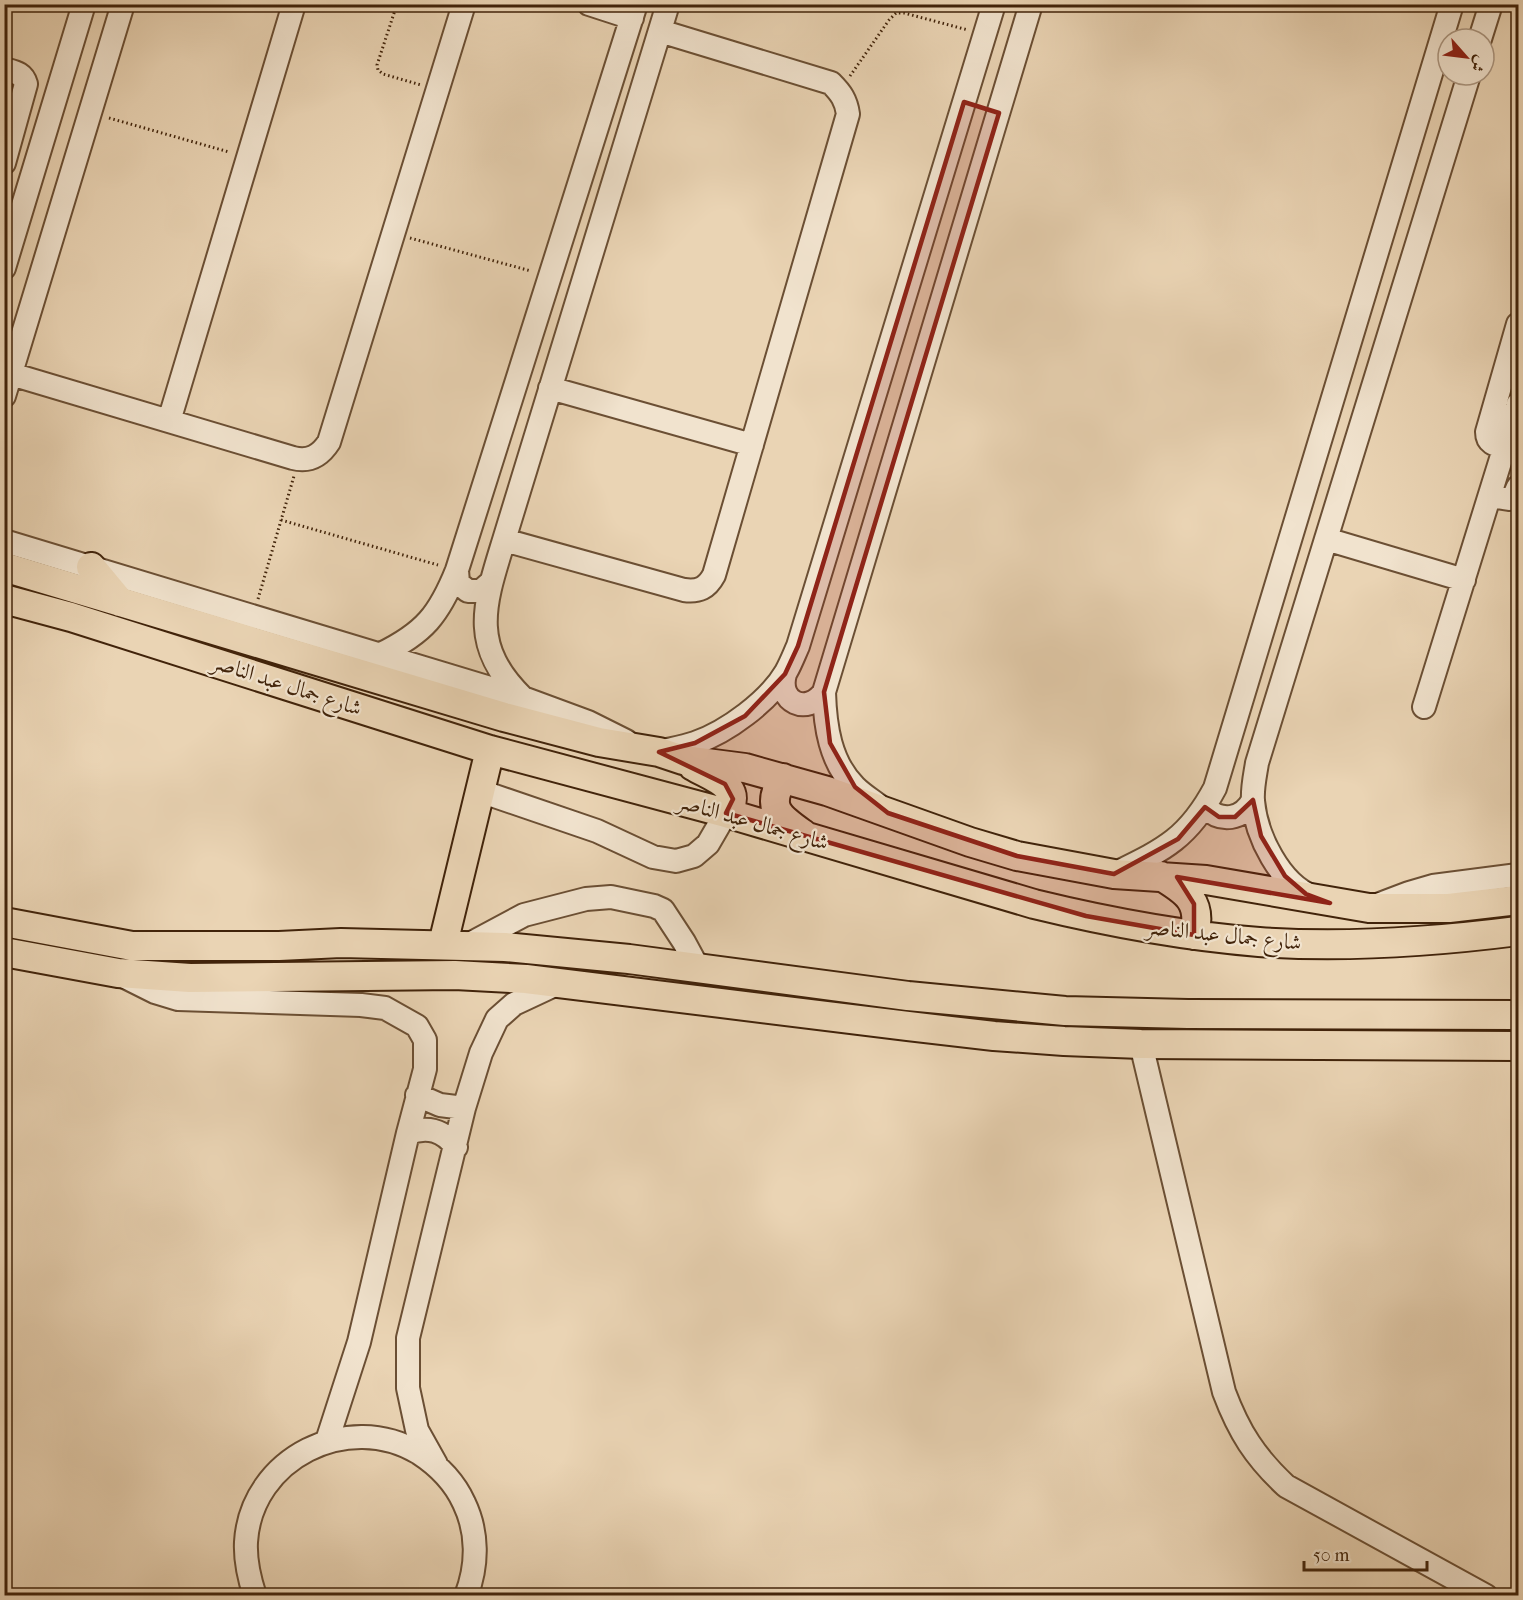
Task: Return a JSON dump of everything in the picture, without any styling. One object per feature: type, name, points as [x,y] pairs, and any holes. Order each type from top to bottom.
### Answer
[{"type":"main road","name":"شارع جمال عبد الناصر","points":[[4,567],[504,717],[599,742],[745,768],[783,778],[1017,856],[1114,874],[1206,880],[1369,908],[1449,908],[1518,900]]},
{"type":"main road","points":[[91,567],[120,602]]},
{"type":"main road","name":"شارع جمال عبد الناصر","points":[[4,599],[71,617],[490,750],[726,813],[1034,904],[1117,922],[1194,935],[1259,942],[1364,944],[1417,942],[1518,931]]},
{"type":"main road","points":[[456,944],[480,791],[490,750]]},
{"type":"main road","points":[[662,754],[725,784],[731,790],[733,799],[726,813]]},
{"type":"main road","points":[[783,778],[775,795],[775,806],[779,815],[811,839]]},
{"type":"main road","points":[[1160,876],[1180,888],[1194,904],[1197,925],[1194,935]]},
{"type":"main road","points":[[4,922],[132,946],[456,944],[566,952],[908,996],[1065,1011],[1188,1014],[1518,1015]]},
{"type":"main road","points":[[4,952],[118,973],[220,979],[346,975],[455,975],[562,982],[896,1025],[1064,1041],[1141,1044],[1518,1046]]},
{"type":"main road","points":[[1064,1041],[1065,1011]]},
{"type":"street","points":[[4,268],[84,4]]},
{"type":"street","points":[[4,396],[123,4]]},
{"type":"street","points":[[169,421],[294,4]]},
{"type":"street","points":[[11,374],[298,460],[317,456],[329,442],[464,4]]},
{"type":"street","points":[[381,654],[401,644],[419,631],[434,615],[446,597],[457,570],[634,11],[589,4]]},
{"type":"street","points":[[523,698],[497,667],[489,648],[485,627],[485,607],[490,583],[668,4]]},
{"type":"street","points":[[4,541],[523,698],[588,722],[662,754],[695,743],[720,731],[745,716],[766,696],[785,674],[798,646],[994,4]]},
{"type":"street","points":[[888,813],[855,787],[840,766],[828,735],[824,692],[1031,4]]},
{"type":"street","points":[[1114,874],[1161,851],[1178,839],[1205,807],[1223,766],[1452,4]]},
{"type":"street","points":[[1484,27],[1491,4]]},
{"type":"street","points":[[504,540],[684,590],[702,589],[710,583],[714,575],[848,114],[846,102],[840,91],[831,83],[660,31]]},
{"type":"street","points":[[4,69],[18,73],[26,84],[4,163]]},
{"type":"street","points":[[61,81],[97,90]]},
{"type":"street","points":[[1330,903],[1306,894],[1285,876],[1269,853],[1261,836],[1253,800],[1257,763],[1465,87]]},
{"type":"street","points":[[1426,94],[1459,105]]},
{"type":"street","points":[[964,102],[999,112]]},
{"type":"street","points":[[584,168],[615,177]]},
{"type":"street","points":[[1505,447],[1491,443],[1487,438],[1487,432],[1518,324]]},
{"type":"street","points":[[550,388],[752,446]]},
{"type":"street","points":[[1424,707],[1518,404]]},
{"type":"street","points":[[1490,496],[1509,499],[1517,492],[1518,487]]},
{"type":"street","points":[[1300,512],[1329,530],[1464,580]]},
{"type":"street","points":[[457,570],[458,583],[468,591],[481,591],[490,583]]},
{"type":"street","points":[[785,674],[784,688],[792,701],[806,705],[814,703],[824,692]]},
{"type":"street","points":[[480,791],[597,831],[653,857],[676,861],[694,856],[708,844],[726,813]]},
{"type":"street","points":[[1205,807],[1219,817],[1235,817],[1249,807],[1253,800]]},
{"type":"street","points":[[1369,908],[1433,886],[1518,874]]},
{"type":"street","points":[[456,944],[524,915],[586,899],[611,897],[663,910],[699,968]]},
{"type":"street","points":[[118,973],[155,992],[178,999],[360,1005],[385,1008],[417,1026],[425,1040],[425,1069],[359,1342],[327,1441]]},
{"type":"street","points":[[466,1596],[471,1581],[475,1549],[471,1518],[457,1488],[436,1464],[417,1430],[408,1388],[408,1338],[465,1108],[481,1053],[497,1019],[514,1004],[562,982]]},
{"type":"street","points":[[1141,1044],[1224,1392],[1234,1419],[1248,1444],[1265,1466],[1286,1486],[1486,1596]]},
{"type":"street","points":[[417,1095],[440,1105],[465,1108]]},
{"type":"street","points":[[408,1133],[418,1129],[440,1132],[456,1147]]},
{"type":"street","points":[[255,1596],[248,1575],[246,1541],[254,1508],[271,1479],[296,1456],[327,1441],[365,1436],[403,1444],[436,1464]]},
{"type":"path","points":[[397,4],[377,65],[378,70],[383,74],[437,89]]},
{"type":"path","points":[[840,91],[896,13],[904,13],[984,35]]},
{"type":"path","points":[[90,113],[248,158]]},
{"type":"path","points":[[393,233],[550,276]]},
{"type":"path","points":[[254,616],[298,460]]},
{"type":"path","points":[[281,520],[457,570]]},
{"type":"highlighted area","points":[[964,102],[999,113],[824,692],[830,743],[855,787],[888,813],[1017,856],[1114,874],[1178,839],[1205,807],[1219,817],[1235,817],[1253,800],[1261,836],[1285,876],[1306,894],[1330,903],[1177,877],[1194,904],[1194,935],[1086,916],[726,813],[733,799],[725,784],[659,752],[695,743],[745,716],[785,674],[798,646]]}]
